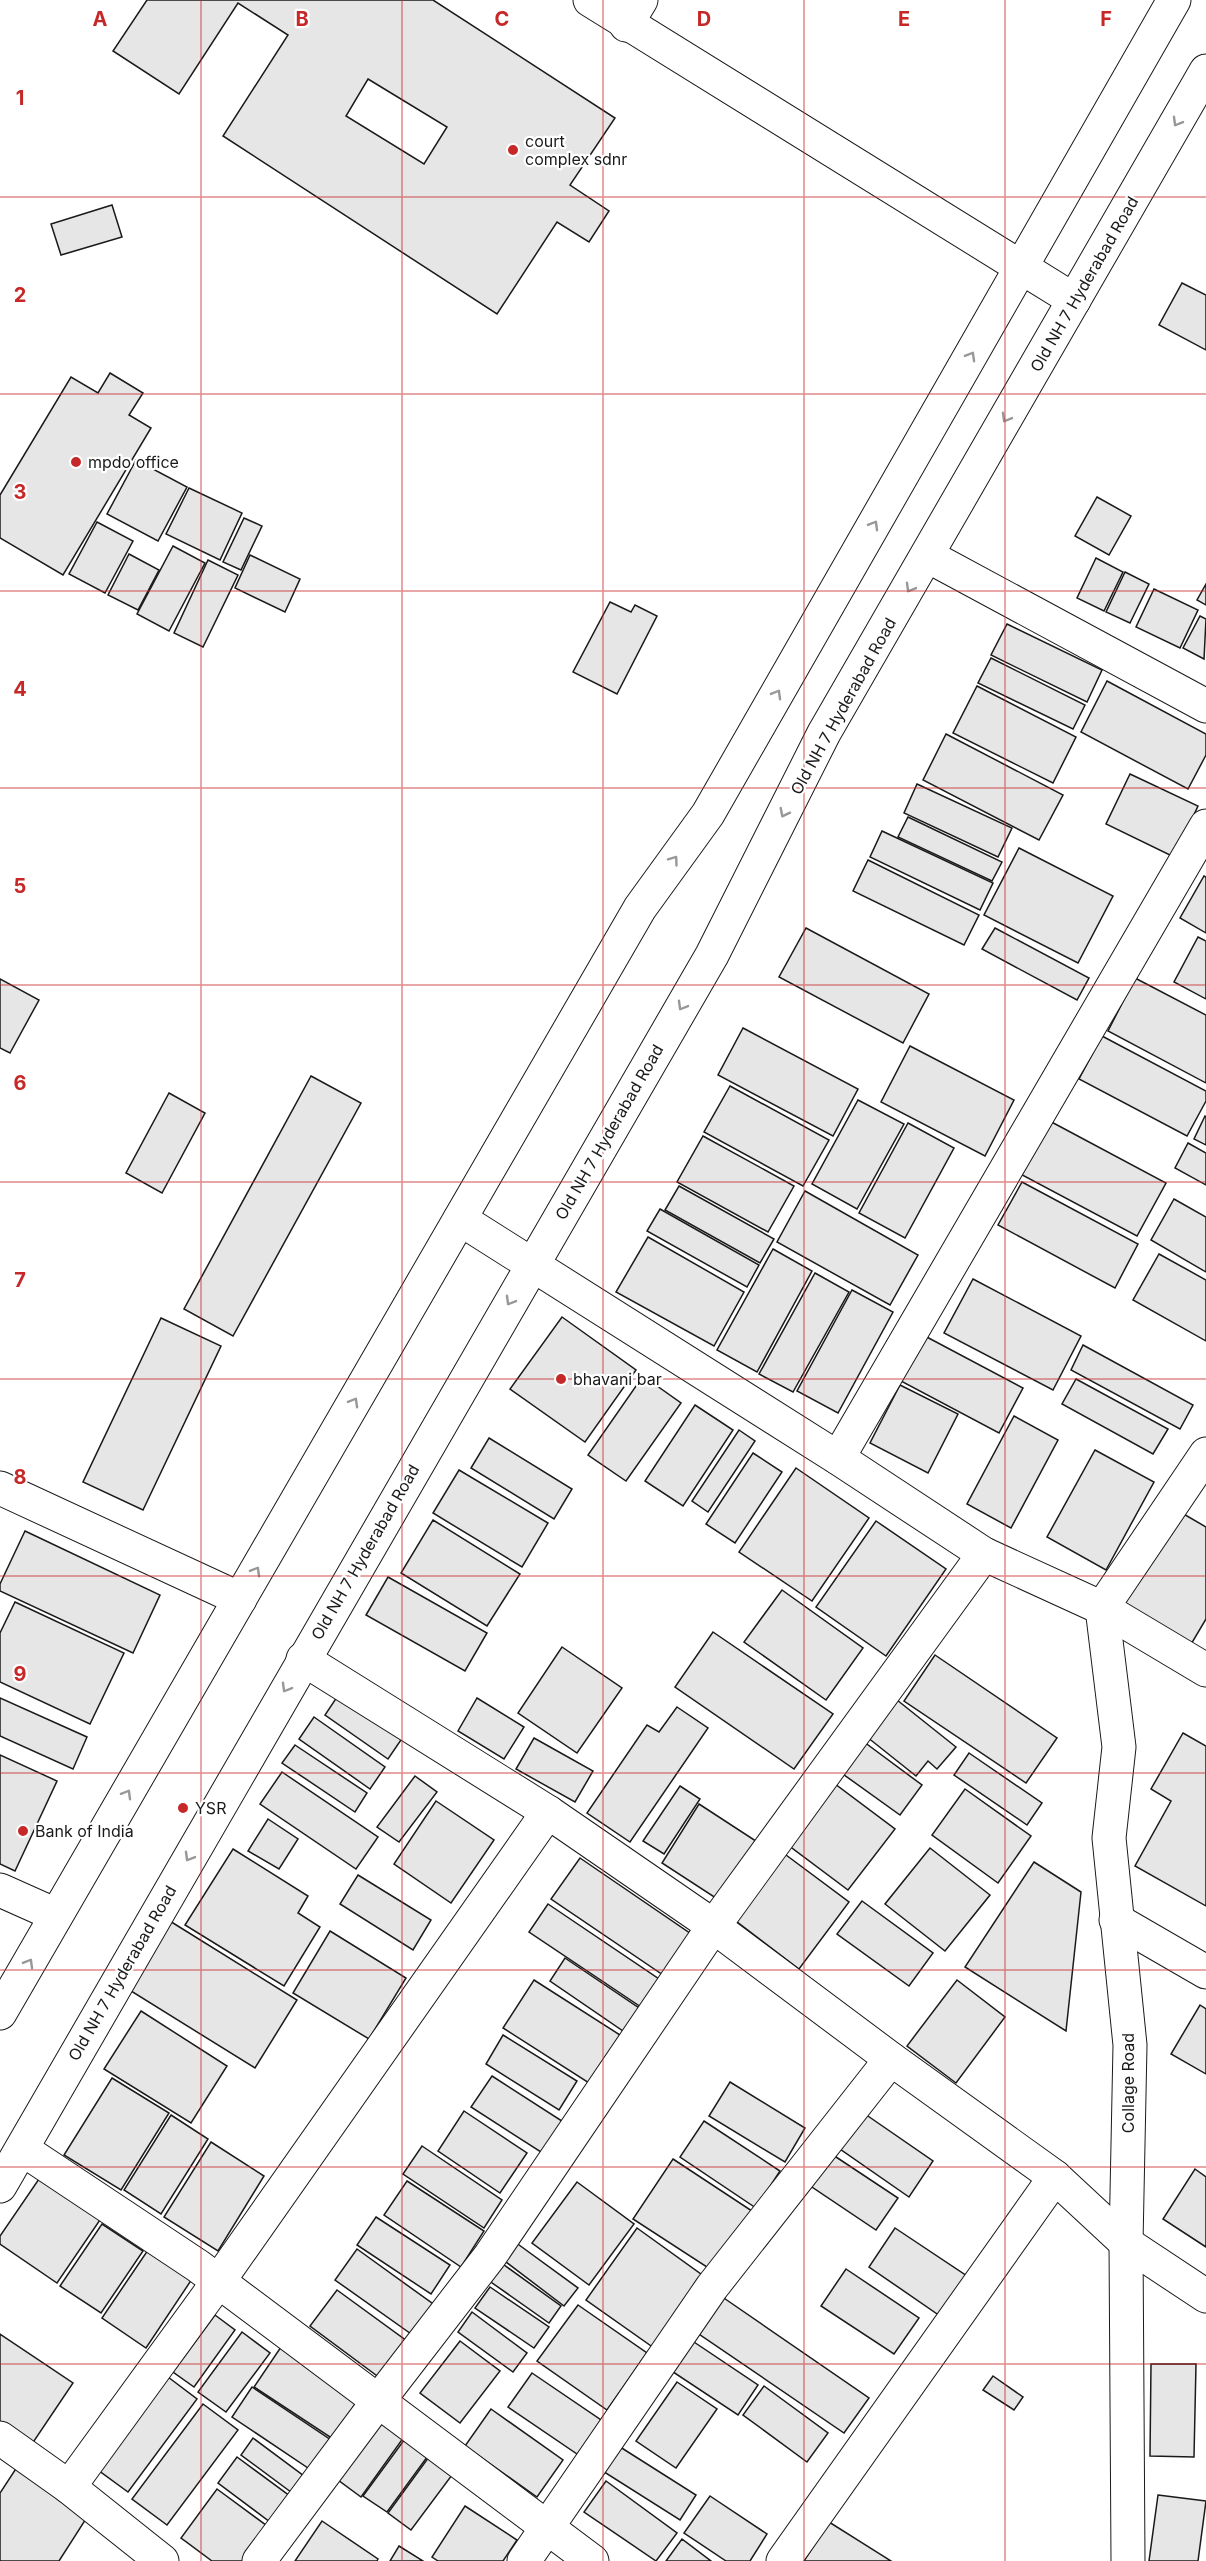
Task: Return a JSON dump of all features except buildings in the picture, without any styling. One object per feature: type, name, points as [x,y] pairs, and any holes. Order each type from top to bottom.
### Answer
[{"type":"street","points":[[590,0],[634,12],[1021,268],[1074,300]]},
{"type":"street","points":[[0,2013],[640,908],[708,814],[1174,0]]},
{"type":"street","name":"Old NH 7 Hyderabad Road","points":[[0,2186],[711,955],[824,733],[1206,71]]},
{"type":"street","points":[[928,556],[1206,706]]},
{"type":"street","points":[[838,1458],[1206,826]]},
{"type":"street","points":[[460,1219],[838,1458],[984,1554],[1102,1608],[1206,1670]]},
{"type":"street","points":[[1102,1608],[1206,1454]]},
{"type":"street","points":[[0,1488],[240,1599]]},
{"type":"street","points":[[259,2561],[490,2256],[713,1927],[984,1554]]},
{"type":"street","name":"Collage Road","points":[[1102,1608],[1119,1747],[1109,1838],[1130,2045],[1126,2243],[1128,2561]]},
{"type":"street","points":[[303,1659],[548,1812],[713,1927],[1055,2177],[1126,2243],[1206,2296]]},
{"type":"street","points":[[69,2487],[218,2282],[548,1812]]},
{"type":"street","points":[[0,1890],[56,1916]]},
{"type":"street","points":[[1116,1920],[1206,1972]]},
{"type":"street","points":[[524,2561],[711,2287],[891,2059]]},
{"type":"street","points":[[22,2149],[198,2266],[592,2561]]},
{"type":"street","points":[[783,2561],[1055,2177]]},
{"type":"street","points":[[0,2438],[69,2487],[162,2561]]},
{"type":"place","name":"court complex sdnr","points":[[513,150]]},
{"type":"place","name":"mpdo office","points":[[76,462]]},
{"type":"place","name":"bhavani bar","points":[[561,1379]]},
{"type":"place","name":"YSR","points":[[183,1808]]},
{"type":"place","name":"Bank of India","points":[[23,1831]]}]
